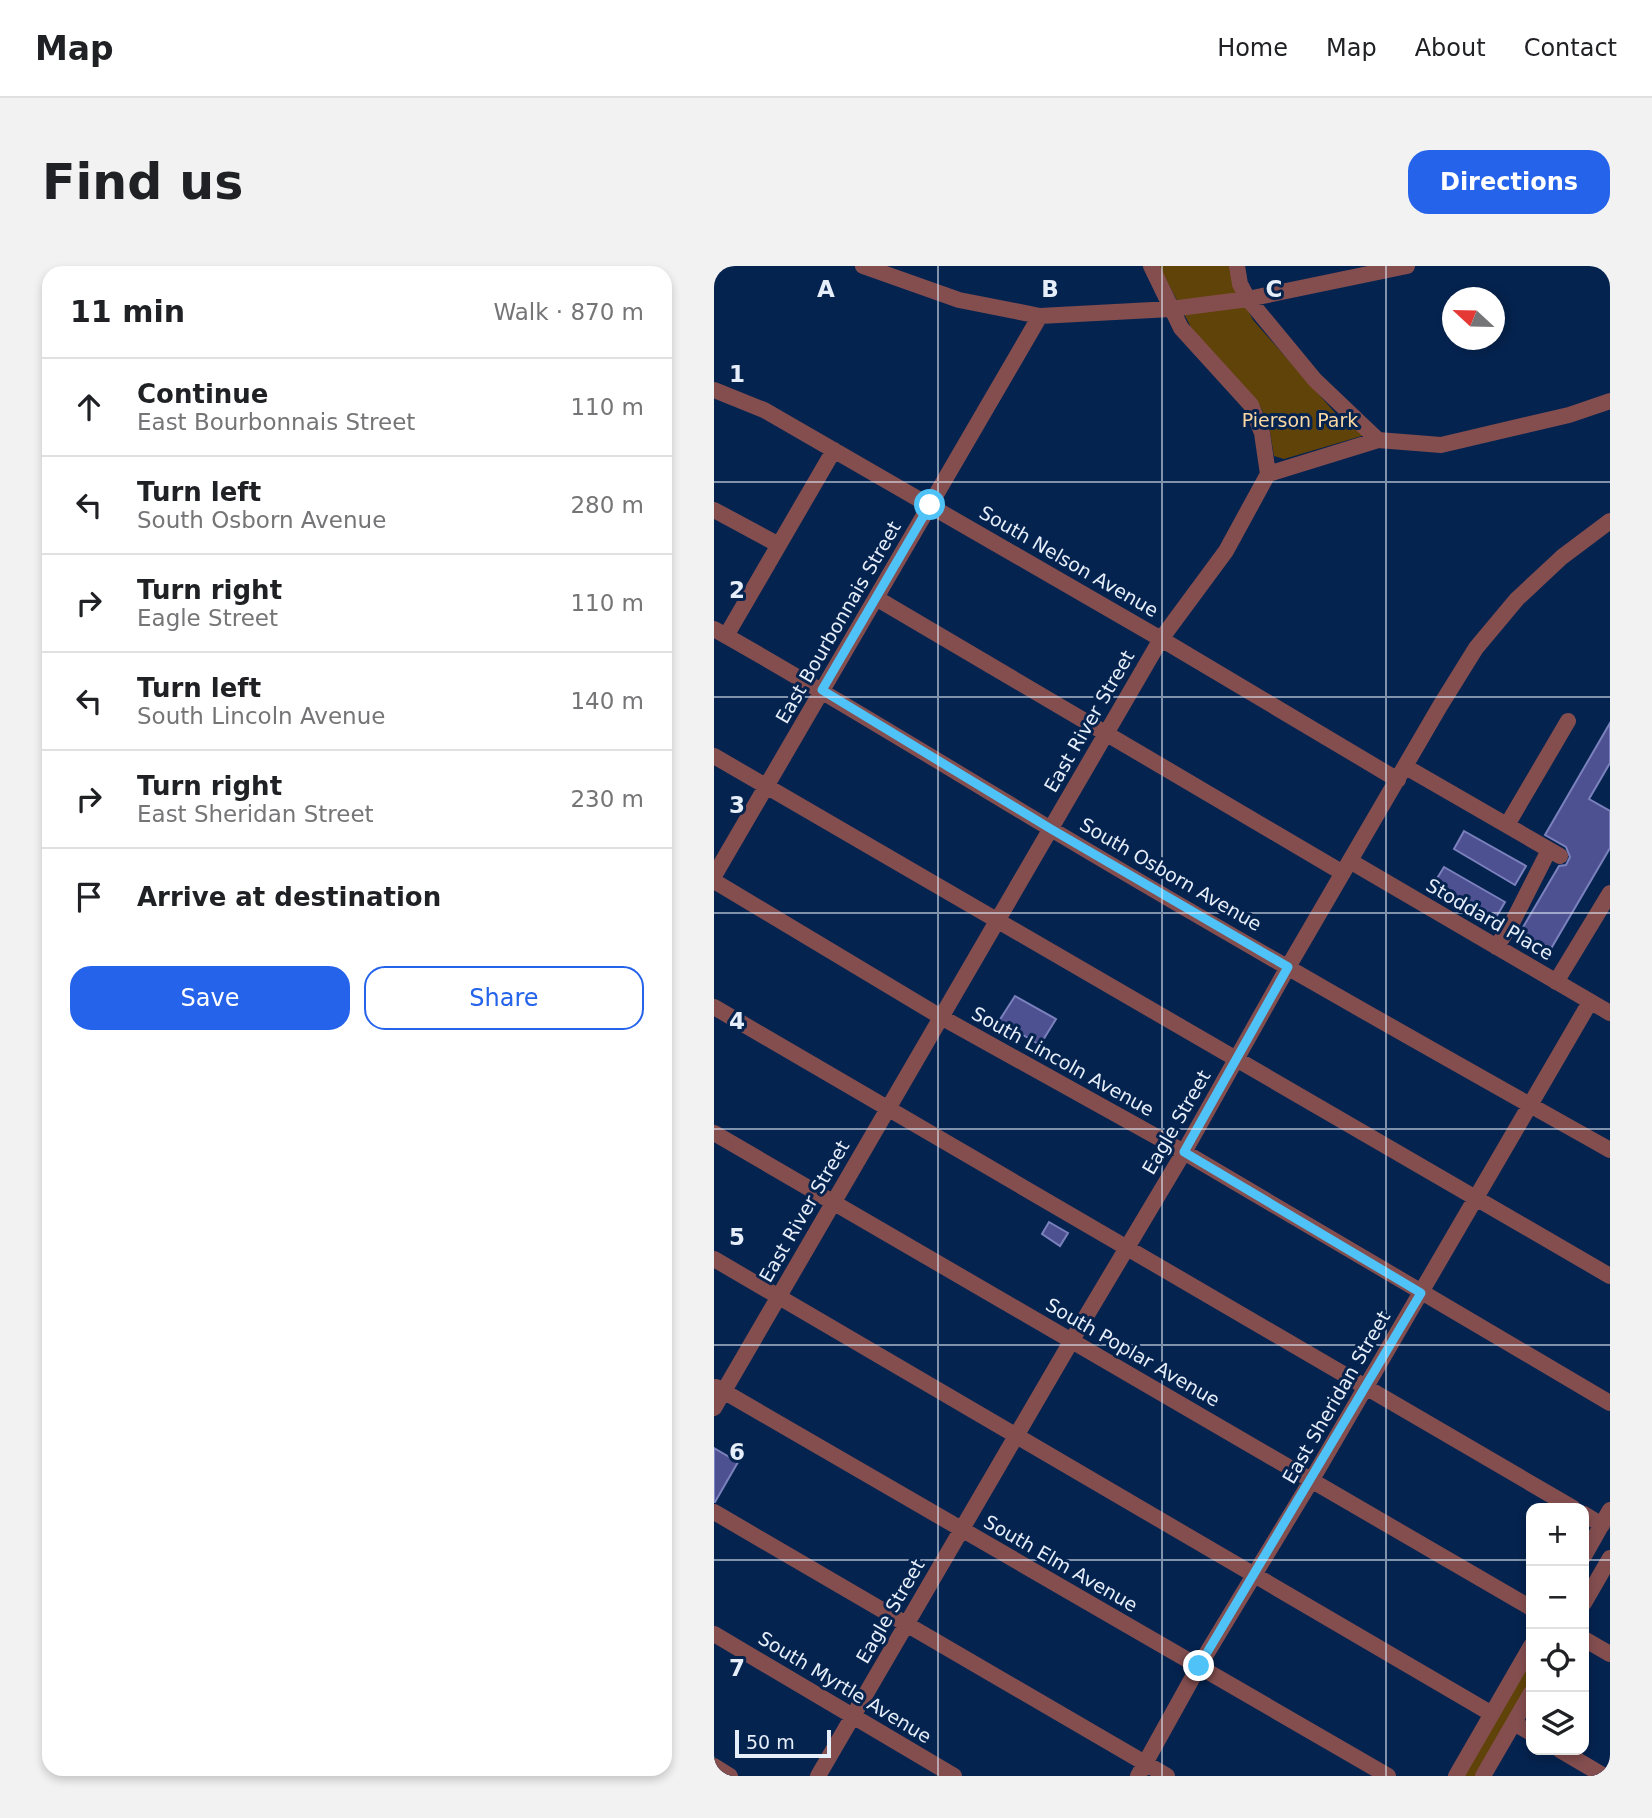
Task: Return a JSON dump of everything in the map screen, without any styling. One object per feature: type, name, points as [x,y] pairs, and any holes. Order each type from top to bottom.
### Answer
[{"type":"street","points":[[863,266],[959,300],[1040,316],[1171,309],[1248,299],[1407,266]]},
{"type":"street","points":[[1151,266],[1181,328],[1251,404],[1262,433],[1268,474],[1378,440],[1441,445],[1569,415],[1610,401]]},
{"type":"street","points":[[1237,266],[1240,284],[1248,299],[1315,380],[1378,440]]},
{"type":"street","name":"East Bourbonnais Street","points":[[714,879],[1040,316]]},
{"type":"street","name":"South Nelson Avenue","points":[[714,390],[764,410],[1161,639],[1402,773],[1507,825],[1555,853],[1496,947]]},
{"type":"street","points":[[720,633],[779,545],[834,450]]},
{"type":"street","name":"East River Street","points":[[714,1408],[719,1389],[778,1297],[1161,639],[1226,551],[1268,474]]},
{"type":"street","points":[[714,510],[779,545]]},
{"type":"street","name":"Eagle Street","points":[[818,1776],[1476,648],[1517,599],[1562,557],[1610,521]]},
{"type":"street","name":"Stoddard Place","points":[[876,598],[1106,733],[1496,947],[1610,1013]]},
{"type":"street","name":"South Osborn Avenue","points":[[720,633],[822,690],[1051,829],[1288,967],[1610,1150]]},
{"type":"street","points":[[1507,825],[1568,721]]},
{"type":"street","points":[[714,756],[1610,1276]]},
{"type":"street","name":"South Lincoln Avenue","points":[[714,879],[941,1017],[1184,1152],[1610,1403]]},
{"type":"street","points":[[1556,982],[1610,892]]},
{"type":"street","name":"East Sheridan Street","points":[[1141,1770],[1199,1666],[1311,1481],[1590,1002]]},
{"type":"street","points":[[714,1007],[1564,1503]]},
{"type":"street","name":"South Poplar Avenue","points":[[714,1133],[1526,1605]]},
{"type":"street","points":[[714,1259],[1492,1714]]},
{"type":"street","name":"South Elm Avenue","points":[[719,1389],[1388,1776]]},
{"type":"street","points":[[714,1512],[906,1624],[1141,1770],[1167,1776]]},
{"type":"street","points":[[1589,1547],[1606,1518]]},
{"type":"street","points":[[1589,1594],[1610,1558]]},
{"type":"street","name":"South Myrtle Avenue","points":[[714,1634],[954,1776]]},
{"type":"street","points":[[1589,1642],[1610,1654]]},
{"type":"street","points":[[1456,1776],[1526,1655]]},
{"type":"street","points":[[1483,1776],[1526,1702]]},
{"type":"street","points":[[1514,1723],[1526,1730]]},
{"type":"street","points":[[1568,1755],[1604,1776]]},
{"type":"street","points":[[714,1766],[730,1776]]},
{"type":"green space","name":"Pierson Park","points":[[1159,266],[1231,266],[1235,286],[1253,320],[1345,424],[1365,435],[1284,459],[1274,456],[1269,426],[1260,406],[1194,333]]},
{"type":"green space","points":[[1526,1667],[1526,1692],[1477,1776],[1462,1776]]},
{"type":"building","points":[[1610,723],[1610,763],[1589,799],[1610,811],[1610,848],[1549,952],[1519,934],[1559,866],[1566,865],[1570,857],[1566,847],[1545,835]]},
{"type":"building","points":[[1464,831],[1526,866],[1515,885],[1454,849]]},
{"type":"building","points":[[1444,867],[1505,902],[1494,921],[1433,885]]},
{"type":"building","points":[[1015,996],[1056,1019],[1040,1045],[999,1021]]},
{"type":"building","points":[[1049,1222],[1068,1233],[1060,1246],[1042,1234]]},
{"type":"building","points":[[714,1448],[738,1462],[715,1502],[714,1502]]},
{"type":"route","points":[[930,505],[822,690],[1051,829],[1288,967],[1184,1152],[1421,1293],[1199,1666]]}]
